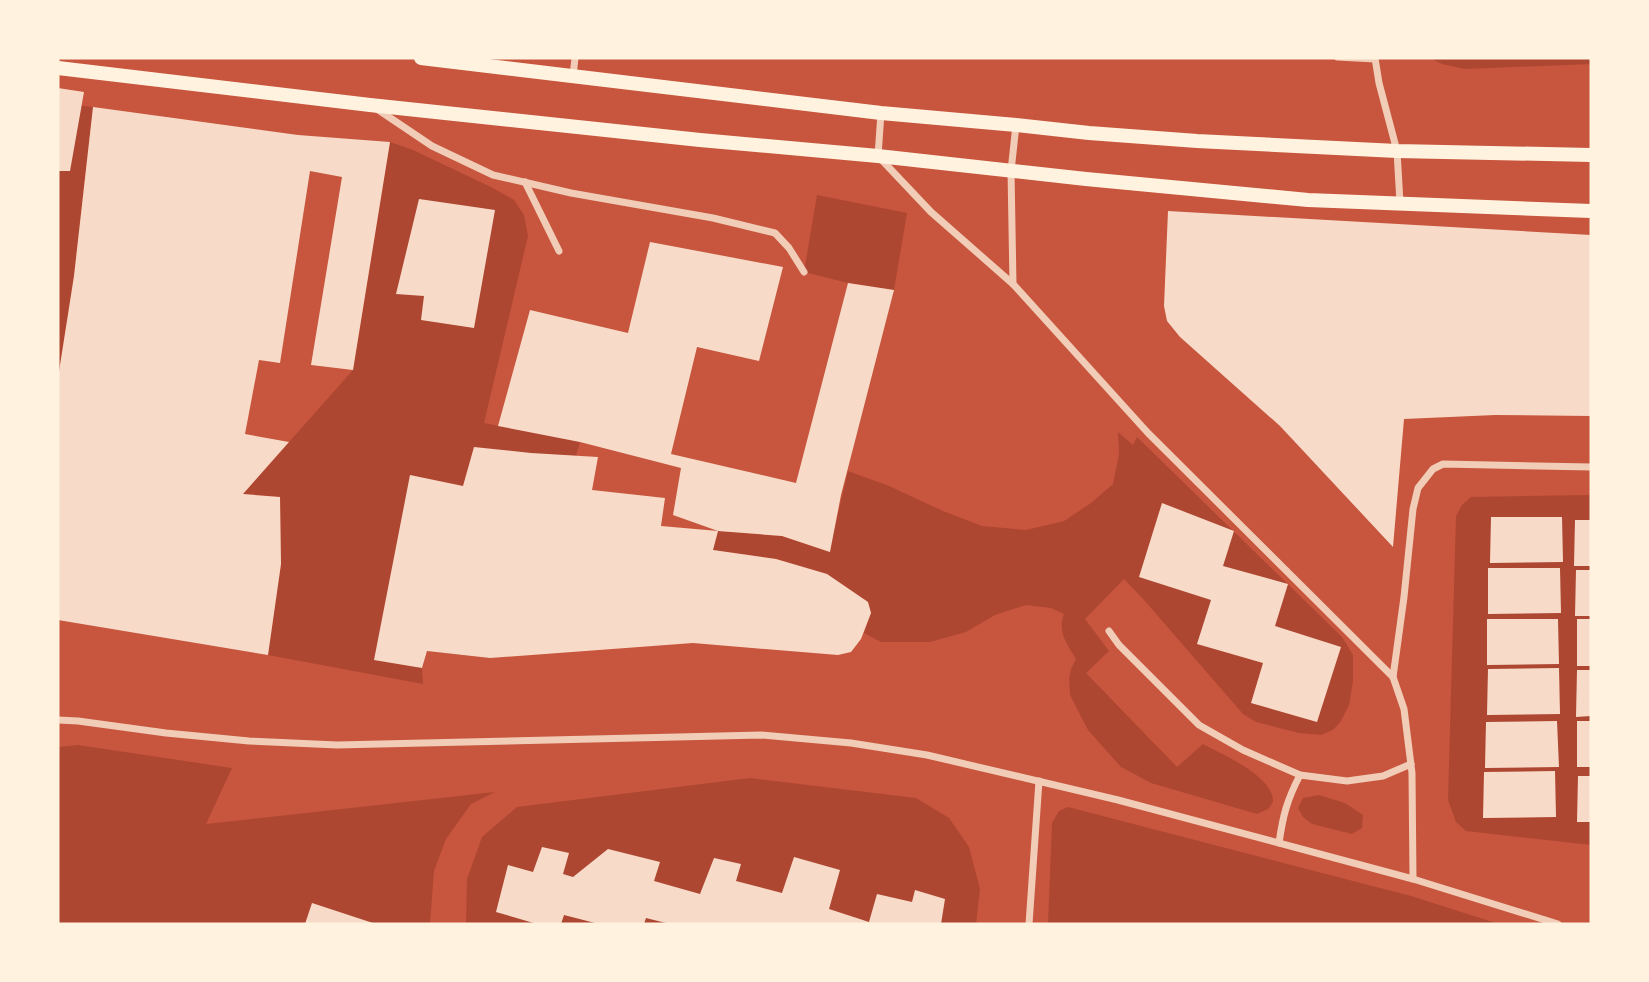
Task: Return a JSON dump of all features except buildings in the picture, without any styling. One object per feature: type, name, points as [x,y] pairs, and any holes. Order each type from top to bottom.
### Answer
[{"type":"main road","points":[[421,58],[881,113],[1089,133],[1397,151],[1591,155]]},
{"type":"main road","points":[[58,68],[700,140],[1308,200],[1591,211]]},
{"type":"street","points":[[573,76],[575,58]]},
{"type":"street","points":[[1375,59],[1397,151],[1400,203]]},
{"type":"street","points":[[370,105],[432,146],[493,175],[571,193],[713,218],[775,233],[789,248],[804,272]]},
{"type":"street","points":[[881,113],[878,156],[930,212],[1013,284],[1148,433],[1393,677],[1404,709],[1411,764],[1413,879]]},
{"type":"street","points":[[1013,284],[1011,171],[1016,125]]},
{"type":"street","points":[[525,182],[559,251]]},
{"type":"street","points":[[1393,677],[1413,509],[1418,488],[1433,469],[1443,464],[1591,467]]},
{"type":"street","points":[[1109,631],[1119,645],[1199,725],[1243,750],[1300,775],[1347,781],[1384,776],[1411,764]]},
{"type":"street","points":[[58,720],[166,733],[337,745],[761,735],[851,743],[927,755],[1118,800],[1413,879],[1558,924]]},
{"type":"street","points":[[1279,843],[1283,811],[1300,775]]},
{"type":"street","points":[[1028,924],[1040,781]]},
{"type":"lane","points":[[1337,58],[1375,59]]},
{"type":"shaded area","points":[[1430,58],[1591,58],[1591,64],[1465,69],[1442,64]]},
{"type":"shaded area","points":[[58,103],[93,107],[74,276],[58,378]]},
{"type":"shaded area","points":[[390,142],[491,187],[514,200],[524,215],[528,236],[484,423],[580,442],[576,456],[531,454],[490,658],[427,651],[422,668],[423,684],[268,655],[281,564],[280,497],[243,494],[353,370]]},
{"type":"shaded area","points":[[817,195],[907,213],[894,290],[848,283],[804,272]]},
{"type":"shaded area","points":[[1118,432],[1133,445],[1137,437],[1342,637],[1353,655],[1349,705],[1341,721],[1333,730],[1321,735],[1299,733],[1256,722],[1243,714],[1124,579],[1085,619],[1109,651],[1086,673],[1177,767],[1203,744],[1257,775],[1271,792],[1273,802],[1268,809],[1257,814],[1151,783],[1121,767],[1088,730],[1070,695],[1069,679],[1076,659],[1062,632],[1064,614],[1051,608],[1026,605],[995,615],[966,632],[930,642],[881,642],[864,633],[871,613],[868,602],[827,574],[776,559],[713,550],[718,531],[782,536],[829,552],[848,471],[982,526],[1026,530],[1064,521],[1113,484],[1119,454]]},
{"type":"shaded area","points":[[1591,495],[1591,845],[1466,831],[1456,822],[1448,800],[1456,516],[1462,505],[1471,497]]},
{"type":"shaded area","points":[[78,745],[232,768],[206,824],[495,792],[471,804],[446,839],[434,871],[430,924],[374,924],[312,904],[305,924],[58,924],[58,747]]},
{"type":"shaded area","points":[[750,778],[916,798],[949,818],[969,847],[980,889],[976,924],[466,924],[467,879],[482,837],[517,807]]},
{"type":"shaded area","points":[[1319,795],[1345,803],[1363,815],[1362,828],[1352,834],[1312,824],[1303,817],[1298,808],[1303,798]]},
{"type":"shaded area","points":[[1068,807],[1411,896],[1499,924],[1048,924],[1052,823],[1059,811]]}]
